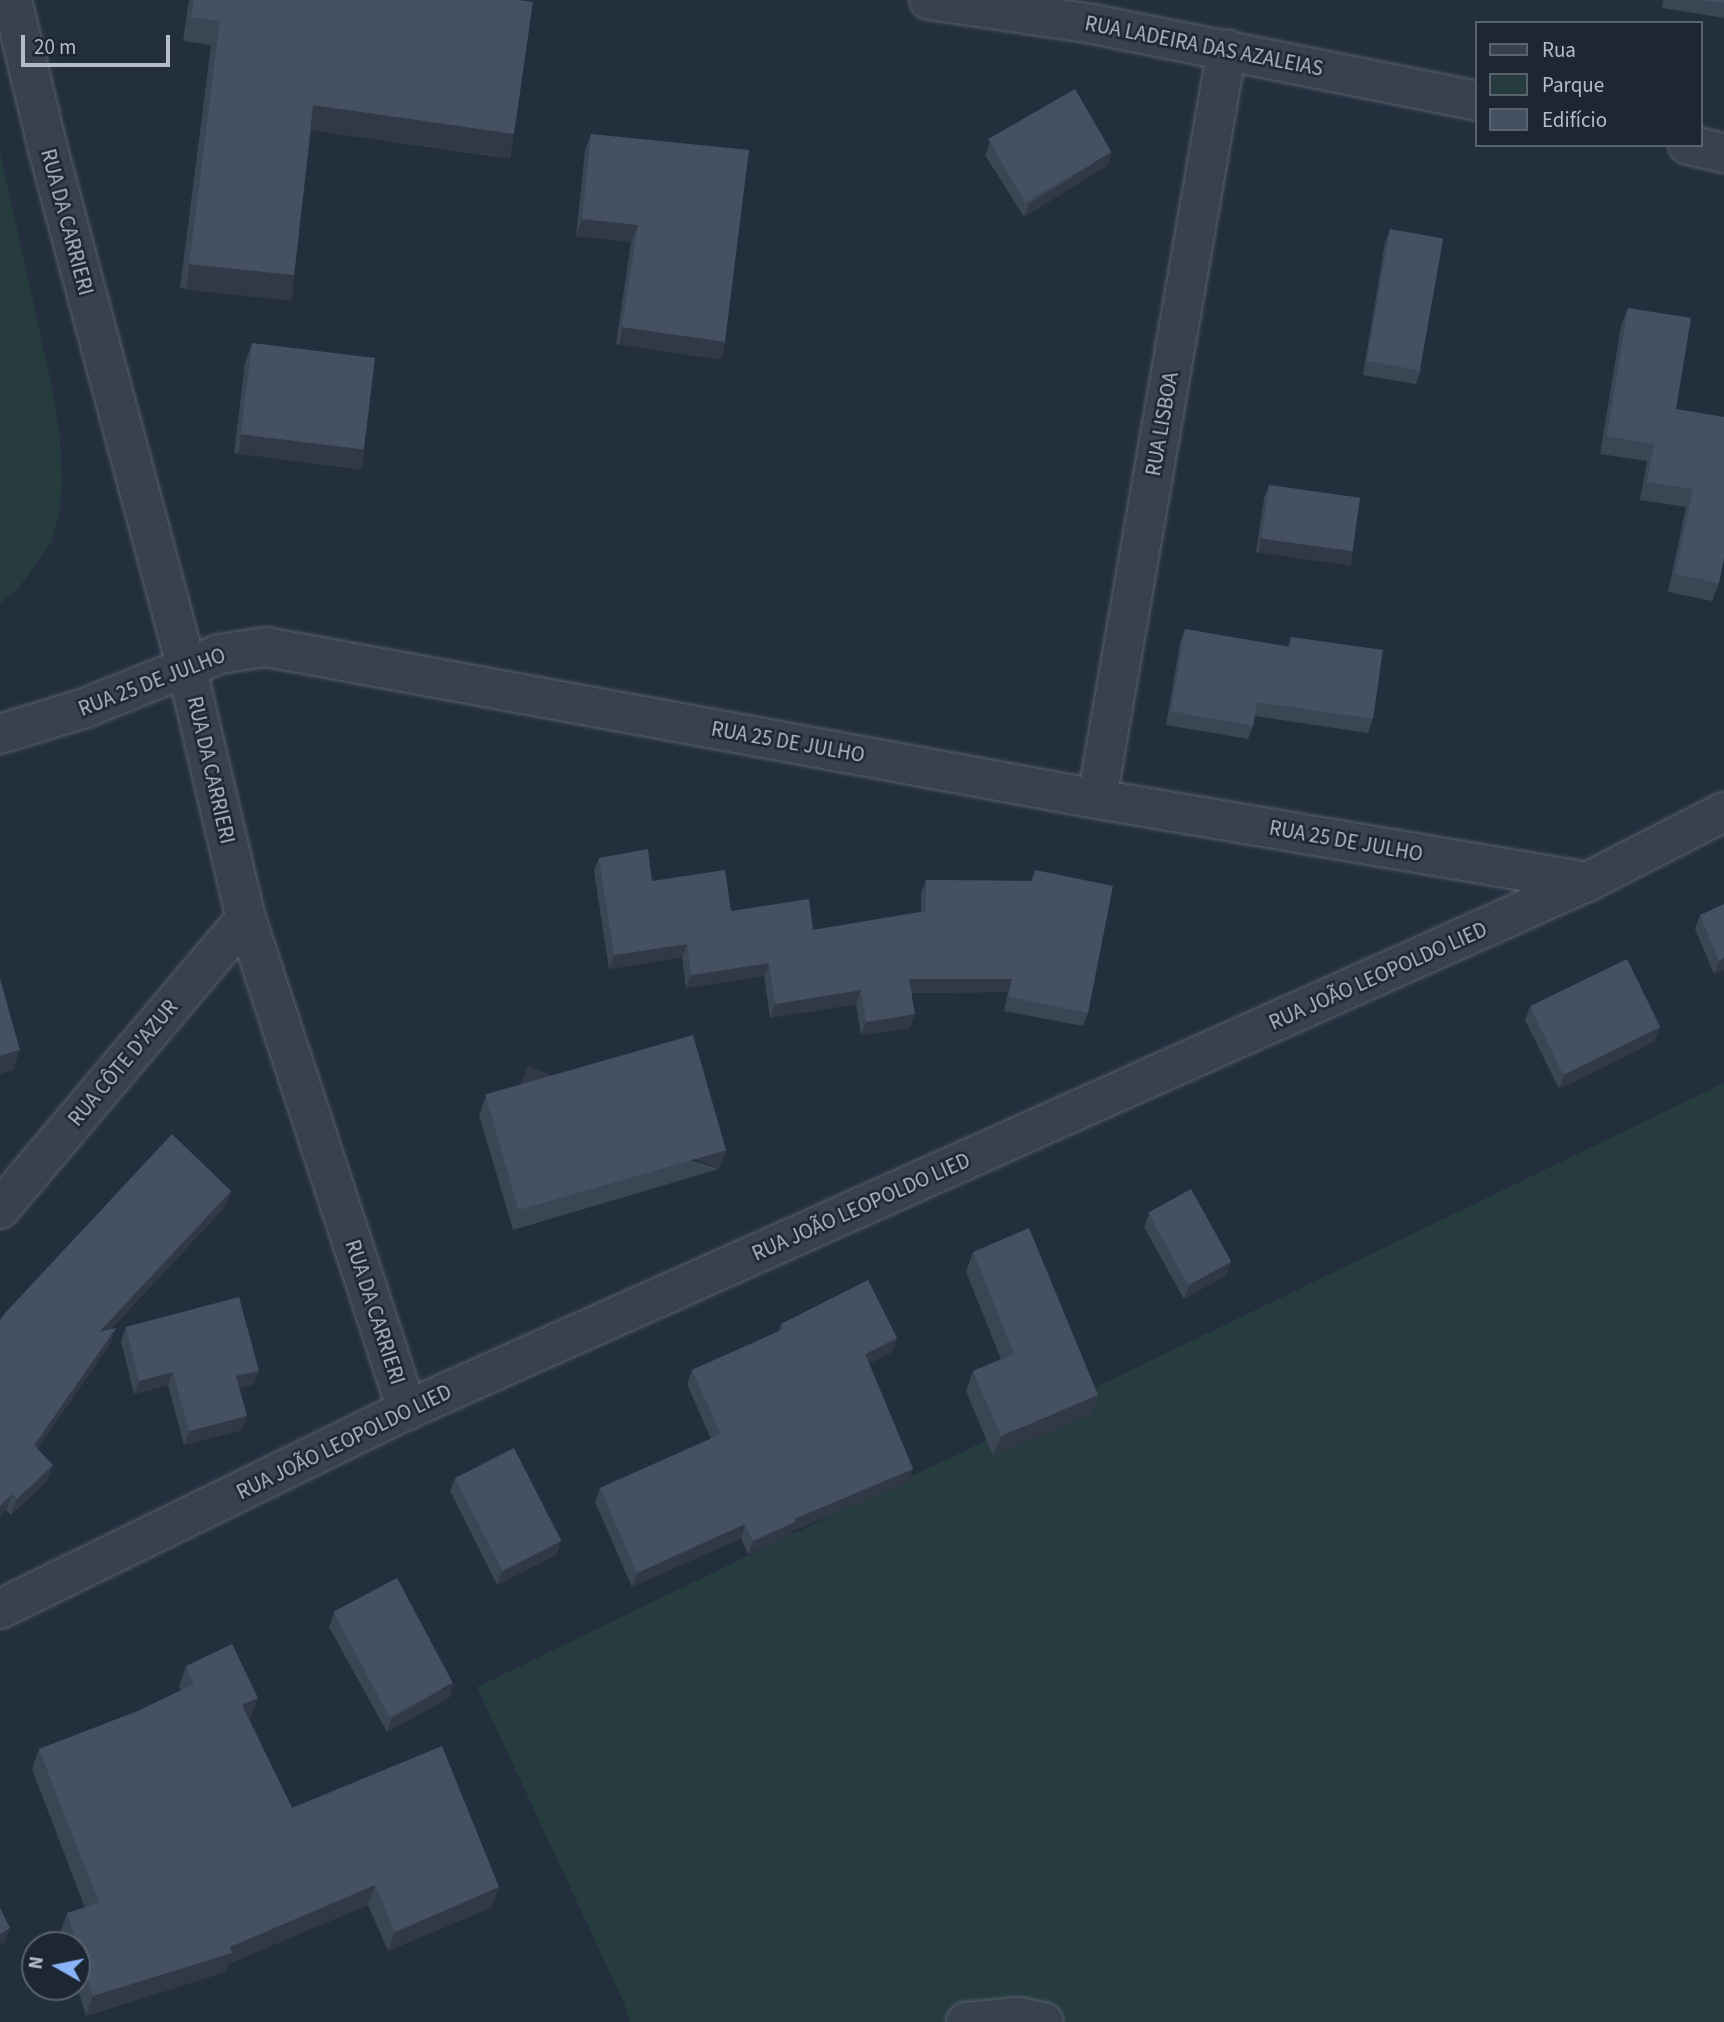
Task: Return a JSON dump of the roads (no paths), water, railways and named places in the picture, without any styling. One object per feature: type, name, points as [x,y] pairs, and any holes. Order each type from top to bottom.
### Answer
[{"type":"street","name":"RUA DA CARRIERI","points":[[12,0],[48,149],[187,668],[246,918],[407,1410]]},
{"type":"street","name":"RUA LADEIRA DAS AZALEIAS","points":[[929,0],[1093,24],[1476,101]]},
{"type":"street","name":"RUA LISBOA","points":[[1097,799],[1227,49]]},
{"type":"street","points":[[1697,147],[1724,153]]},
{"type":"street","name":"RUA 25 DE JULHO","points":[[0,734],[85,708],[219,654],[266,647],[1097,799],[1587,882]]},
{"type":"street","name":"RUA JOÃO LEOPOLDO LIED","points":[[0,1609],[407,1410],[1587,882],[1724,812]]},
{"type":"street","name":"RUA CÔTE D'AZUR","points":[[0,1209],[246,918]]},
{"type":"street","points":[[966,2022],[1018,2017],[1044,2022]]}]
